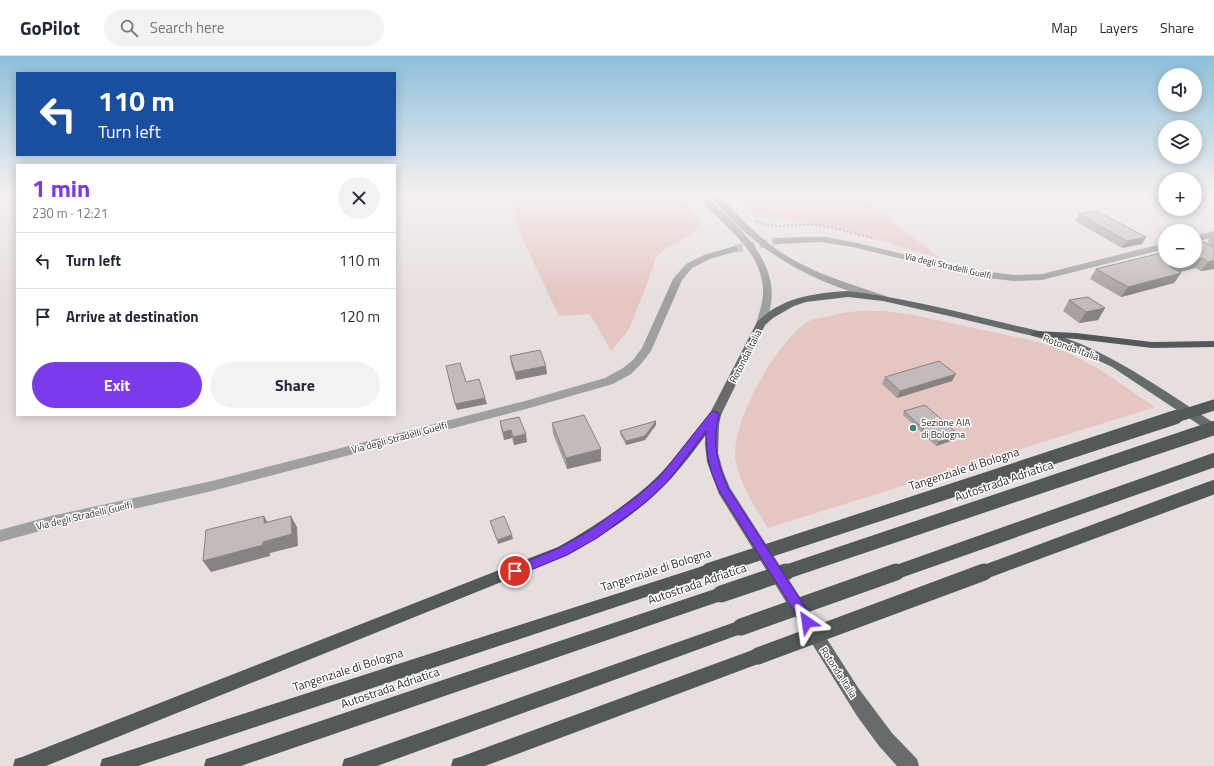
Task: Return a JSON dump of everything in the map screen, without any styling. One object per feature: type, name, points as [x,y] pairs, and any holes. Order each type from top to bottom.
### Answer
[{"type":"highway","points":[[1036,334],[1076,336],[1152,345],[1214,344]]},
{"type":"highway","name":"Tangenziale di Bologna","points":[[109,766],[1214,405]]},
{"type":"highway","points":[[22,766],[489,582],[563,551],[593,534],[643,498],[664,478],[715,415]]},
{"type":"highway","name":"Autostrada Adriatica","points":[[213,766],[1214,428]]},
{"type":"highway","points":[[351,766],[1214,460]]},
{"type":"highway","points":[[460,766],[1214,487]]},
{"type":"main road","name":"Rotonda Italia","points":[[910,766],[886,739],[844,679],[724,490],[716,473],[711,453],[711,426],[715,415],[761,324],[779,309],[804,299],[848,294],[884,298],[1036,334],[1076,346],[1116,365],[1214,428]]},
{"type":"street","points":[[732,228],[762,264],[766,276],[768,289],[761,324]]},
{"type":"street","points":[[747,228],[757,238],[789,261],[826,278],[884,298]]},
{"type":"street","points":[[1202,237],[1214,234]]},
{"type":"street","name":"Via degli Stradelli Guelfi","points":[[777,241],[824,239],[982,275],[1024,278],[1042,277],[1158,248]]},
{"type":"street","name":"Via degli Stradelli Guelfi","points":[[0,536],[51,522],[212,486],[526,405],[609,381],[627,371],[637,362],[647,349],[678,279],[689,266],[707,257],[735,249]]},
{"type":"shaded area","points":[[519,228],[699,228],[668,247],[656,257],[649,279],[628,331],[611,351],[590,314],[559,316]]},
{"type":"shaded area","points":[[835,228],[901,228],[940,258]]},
{"type":"shaded area","name":"Sezione AIA di Bologna","points":[[883,311],[914,315],[1039,342],[1064,351],[1099,369],[1155,407],[768,528],[745,489],[736,463],[735,447],[739,428],[747,406],[758,384],[785,344],[798,329],[811,320],[844,312]]},
{"type":"building","points":[[1104,228],[1129,228],[1146,237],[1127,241]]},
{"type":"building","points":[[1202,242],[1214,247],[1214,260],[1208,262],[1202,258]]},
{"type":"building","points":[[1158,254],[1158,268],[1172,268],[1181,273],[1128,287],[1096,269]]},
{"type":"building","points":[[1088,297],[1105,308],[1086,312],[1069,300]]},
{"type":"building","points":[[540,350],[546,366],[515,372],[510,356]]},
{"type":"building","points":[[939,361],[956,374],[900,391],[885,377]]},
{"type":"building","points":[[460,363],[466,382],[479,379],[485,398],[455,404],[446,366]]},
{"type":"building","points":[[925,405],[959,435],[938,442],[904,411]]},
{"type":"building","points":[[584,415],[601,449],[566,458],[552,423]]},
{"type":"building","points":[[519,417],[526,434],[513,437],[511,430],[503,432],[500,421]]},
{"type":"building","points":[[656,421],[645,436],[626,441],[620,431]]},
{"type":"building","points":[[264,516],[264,523],[291,516],[292,534],[263,542],[263,545],[203,561],[206,530]]},
{"type":"building","points":[[504,516],[512,535],[497,540],[490,521]]},
{"type":"tunnel","points":[[735,249],[777,241]]},
{"type":"place","name":"Sezione AIA di Bologna","points":[[913,428]]},
{"type":"route","points":[[515,571],[563,551],[593,534],[643,498],[664,478],[715,415],[711,426],[711,453],[716,473],[724,490],[807,622]]}]
